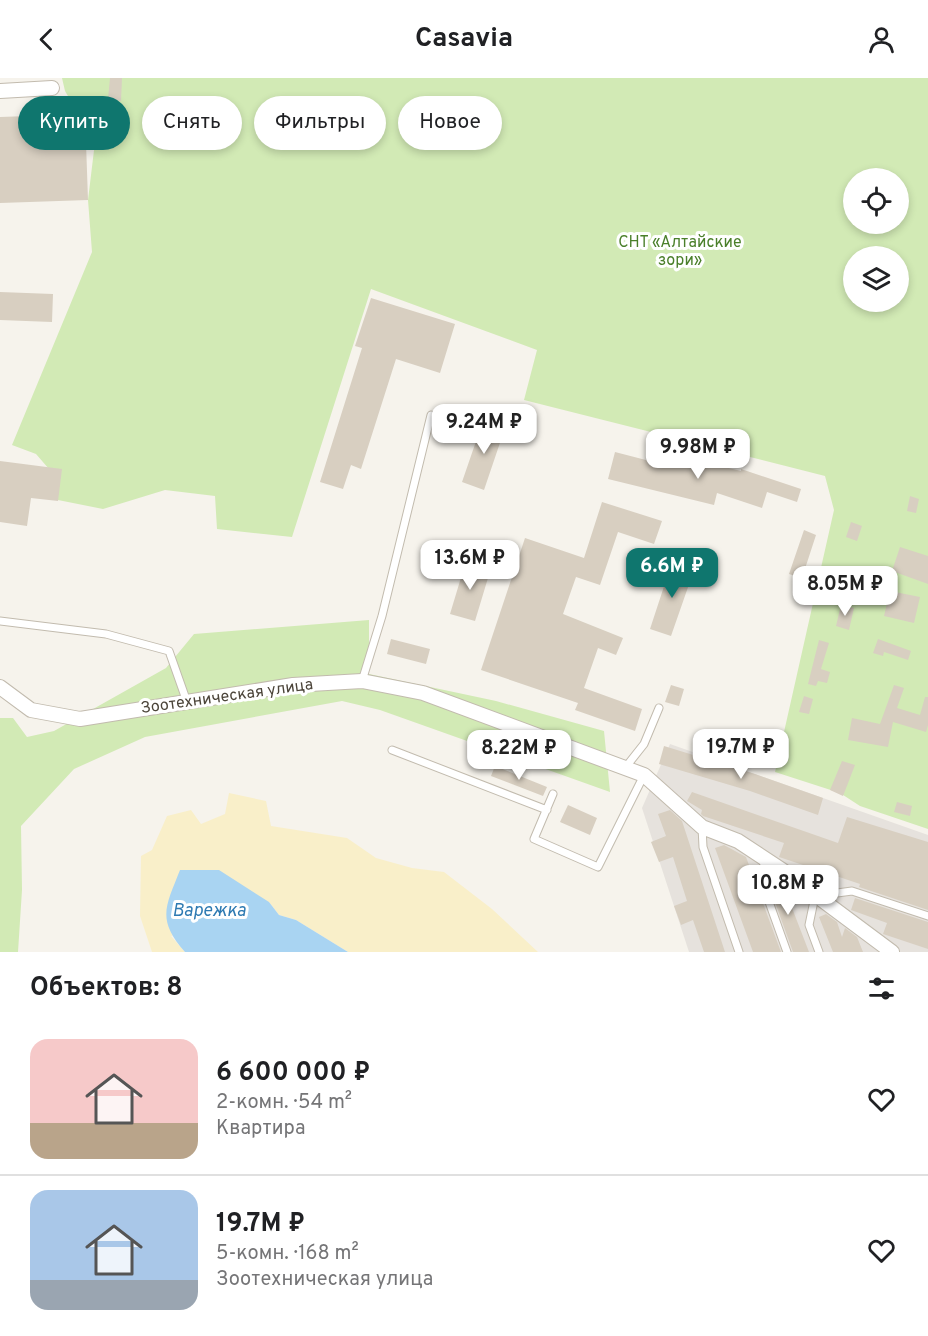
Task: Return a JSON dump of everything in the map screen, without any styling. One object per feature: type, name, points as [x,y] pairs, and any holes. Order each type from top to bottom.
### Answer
[{"type":"street","points":[[0,91],[52,88]]},
{"type":"street","name":"Зоотехническая улица","points":[[0,687],[31,710],[80,719],[293,685],[362,681],[423,693],[644,775],[702,827],[738,841],[767,860],[849,919],[884,950]]},
{"type":"lane","points":[[362,681],[382,616],[431,415]]},
{"type":"lane","points":[[0,621],[106,634],[169,651],[187,702]]},
{"type":"lane","points":[[625,768],[645,744],[659,708]]},
{"type":"lane","points":[[392,750],[547,810]]},
{"type":"lane","points":[[553,794],[534,839],[598,867],[644,775]]},
{"type":"lane","points":[[702,827],[703,847],[739,952]]},
{"type":"lane","points":[[767,860],[759,874],[787,952]]},
{"type":"lane","points":[[819,952],[809,925],[815,896],[852,891],[928,916]]},
{"type":"shaded area","points":[[670,744],[928,835],[928,952],[689,952],[642,808]]},
{"type":"green space","name":"СНТ «Алтайские зори»","points":[[62,78],[928,78],[928,829],[860,806],[840,793],[775,772],[834,510],[825,476],[524,400],[537,350],[371,289],[292,537],[217,529],[215,496],[165,490],[103,509],[38,496],[49,469],[36,454],[12,445],[92,252],[88,200],[94,150],[130,150],[130,96],[68,96]]},
{"type":"green space","points":[[369,620],[369,674],[496,701],[604,731],[610,792],[380,710],[342,701],[145,737],[74,769],[21,826],[22,890],[18,952],[0,952],[0,718],[13,718],[27,737],[54,731],[166,668],[194,634]]},
{"type":"sand","points":[[229,793],[266,801],[271,826],[347,838],[376,858],[412,868],[444,872],[492,909],[538,952],[348,952],[296,920],[279,915],[269,902],[171,936],[185,952],[152,952],[140,916],[141,856],[152,850],[167,816],[191,810],[201,824],[225,814]]},
{"type":"water","name":"Варежка","points":[[180,870],[219,870],[269,902],[279,915],[296,920],[348,952],[185,952],[170,930],[166,912]]},
{"type":"building","points":[[110,78],[122,78],[121,96],[108,96]]},
{"type":"building","points":[[18,116],[18,150],[86,150],[88,200],[0,203],[0,117]]},
{"type":"building","points":[[0,292],[53,294],[52,322],[0,320]]},
{"type":"building","points":[[371,298],[455,324],[440,373],[396,359],[361,469],[351,465],[343,489],[320,482],[362,348],[355,346]]},
{"type":"building","points":[[483,421],[505,428],[484,490],[462,482]]},
{"type":"building","points":[[615,452],[669,466],[672,454],[741,471],[741,469],[801,489],[797,502],[767,492],[762,508],[717,493],[714,505],[608,479]]},
{"type":"building","points":[[0,461],[62,469],[58,501],[31,498],[27,526],[0,522]]},
{"type":"building","points":[[910,496],[919,499],[916,513],[907,511]]},
{"type":"building","points":[[602,502],[662,521],[654,544],[618,532],[600,585],[576,577],[563,614],[623,638],[616,655],[598,648],[584,688],[642,709],[635,731],[575,710],[578,703],[481,670],[525,538],[584,558]]},
{"type":"building","points":[[851,522],[862,526],[857,541],[846,537]]},
{"type":"building","points":[[804,530],[816,535],[802,578],[789,574]]},
{"type":"building","points":[[900,547],[928,556],[928,584],[892,571]]},
{"type":"building","points":[[466,561],[491,568],[475,621],[450,614]]},
{"type":"building","points":[[672,562],[694,570],[671,636],[650,629]]},
{"type":"building","points":[[890,591],[920,597],[914,623],[884,616]]},
{"type":"building","points":[[841,605],[854,608],[849,630],[836,626]]},
{"type":"building","points":[[391,639],[430,649],[426,664],[387,654]]},
{"type":"building","points":[[878,639],[911,651],[908,660],[884,652],[883,656],[873,653]]},
{"type":"building","points":[[819,640],[829,643],[821,669],[830,672],[827,683],[818,681],[816,686],[808,684]]},
{"type":"building","points":[[671,685],[684,689],[679,706],[665,702]]},
{"type":"building","points":[[894,685],[904,688],[897,708],[920,715],[925,697],[928,697],[926,732],[893,722],[888,747],[848,740],[852,718],[880,724]]},
{"type":"building","points":[[804,696],[813,699],[809,714],[799,712]]},
{"type":"building","points":[[664,746],[823,798],[818,815],[750,791],[659,764]]},
{"type":"building","points":[[842,761],[855,765],[843,796],[830,790]]},
{"type":"building","points":[[495,766],[547,787],[543,796],[491,776]]},
{"type":"building","points":[[692,792],[838,843],[847,817],[928,842],[928,910],[779,857],[784,843],[703,816],[702,810],[687,801]]},
{"type":"building","points":[[897,802],[912,806],[910,816],[894,812]]},
{"type":"building","points":[[568,805],[597,818],[590,835],[560,822]]},
{"type":"building","points":[[670,810],[682,821],[725,952],[704,952],[693,920],[681,925],[674,906],[687,901],[673,857],[659,862],[651,842],[666,836],[658,814]]},
{"type":"building","points":[[724,845],[746,857],[781,952],[753,952],[715,848]]},
{"type":"building","points":[[776,877],[782,882],[809,952],[793,952],[767,880]]},
{"type":"building","points":[[855,898],[928,922],[928,949],[883,934],[887,923],[851,910]]},
{"type":"building","points":[[826,914],[837,922],[842,937],[845,928],[857,937],[863,952],[833,952],[819,917]]}]
